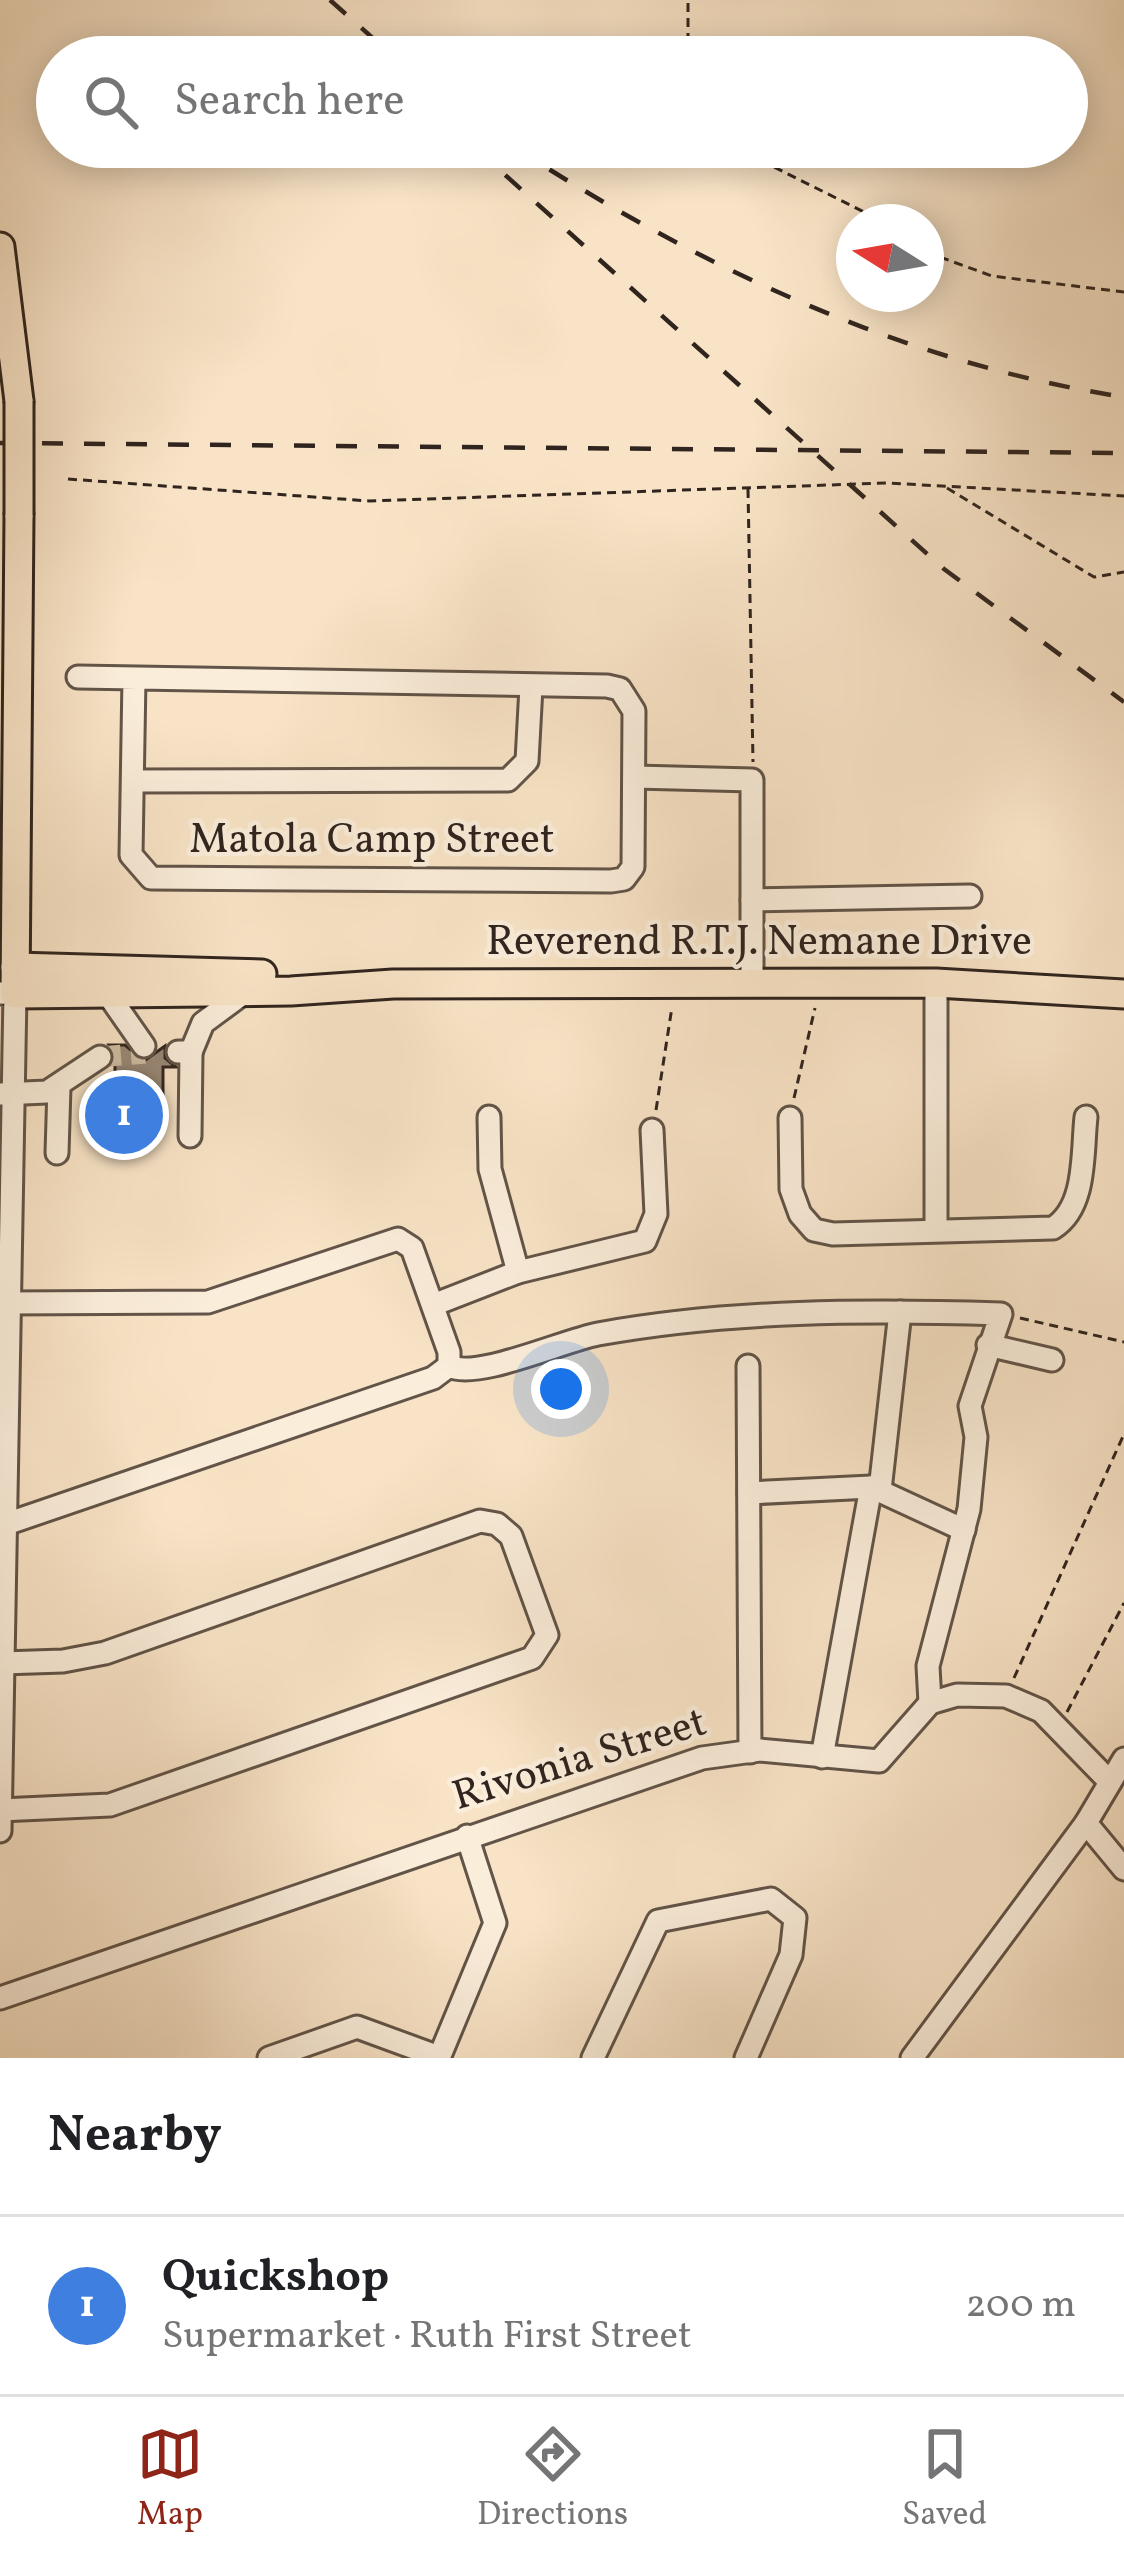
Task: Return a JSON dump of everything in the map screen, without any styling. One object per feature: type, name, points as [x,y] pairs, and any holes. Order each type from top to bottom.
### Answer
[{"type":"main road","points":[[0,247],[19,401],[7,980]]},
{"type":"main road","name":"Reverend R.T.J. Nemane Drive","points":[[7,980],[287,974],[393,984]]},
{"type":"main road","name":"Reverend R.T.J. Nemane Drive","points":[[7,980],[107,993],[393,984],[936,982],[1124,994]]},
{"type":"street","points":[[78,677],[607,686],[624,691],[634,711],[635,777],[752,780],[752,985]]},
{"type":"street","name":"Matola Camp Street","points":[[134,678],[131,855],[141,872],[159,880],[611,881],[624,878],[633,867],[635,777]]},
{"type":"street","points":[[133,781],[508,780],[527,761],[530,687]]},
{"type":"street","points":[[752,900],[970,896]]},
{"type":"street","points":[[0,1831],[7,980]]},
{"type":"street","points":[[936,982],[936,1230]]},
{"type":"street","points":[[190,1136],[184,1052],[203,1023],[245,992]]},
{"type":"street","points":[[107,993],[144,1046]]},
{"type":"street","points":[[7,1094],[59,1087],[100,1057]]},
{"type":"street","points":[[58,1153],[59,1087]]},
{"type":"street","points":[[489,1117],[490,1169],[518,1272]]},
{"type":"street","points":[[790,1118],[791,1189],[800,1214],[814,1230],[1040,1232],[1064,1222],[1076,1197],[1086,1117]]},
{"type":"street","points":[[433,1305],[518,1272],[633,1248],[649,1238],[656,1214],[652,1130]]},
{"type":"street","points":[[5,1303],[208,1302],[393,1238],[412,1248],[449,1366]]},
{"type":"street","points":[[449,1366],[466,1373],[560,1341],[616,1331],[816,1311],[1001,1314],[970,1406],[976,1437],[964,1530],[928,1666],[930,1703],[957,1695],[1006,1696],[1041,1711],[1110,1782]]},
{"type":"street","points":[[822,1757],[876,1489],[901,1312]]},
{"type":"street","points":[[988,1345],[1052,1360]]},
{"type":"street","points":[[1,1526],[433,1378],[449,1366]]},
{"type":"street","points":[[748,1366],[750,1752]]},
{"type":"street","points":[[749,1493],[876,1489],[964,1530]]},
{"type":"street","points":[[0,1810],[110,1805],[532,1658],[547,1634],[511,1536],[497,1524],[480,1521],[105,1652],[63,1661],[2,1663]]},
{"type":"street","name":"Rivonia Street","points":[[0,1998],[702,1758],[750,1752],[879,1761],[930,1703]]},
{"type":"street","points":[[912,2058],[1086,1823],[1124,1760]]},
{"type":"street","points":[[1086,1823],[1124,1869]]},
{"type":"street","points":[[283,2056],[357,2027],[439,2057],[495,1923],[467,1836]]},
{"type":"street","points":[[593,2058],[658,1922],[771,1899],[795,1918],[796,1940],[746,2058]]},
{"type":"path","points":[[688,0],[688,36]]},
{"type":"path","points":[[776,168],[848,204]]},
{"type":"path","points":[[944,259],[992,276],[1124,292]]},
{"type":"path","points":[[68,479],[369,501],[942,486],[1124,496]]},
{"type":"path","points":[[942,486],[1094,577],[1124,572]]},
{"type":"path","points":[[748,488],[752,780]]},
{"type":"path","points":[[652,1130],[676,983]]},
{"type":"path","points":[[790,1118],[821,983]]},
{"type":"path","points":[[1001,1314],[1124,1342]]},
{"type":"path","points":[[1006,1696],[1124,1434]]},
{"type":"path","points":[[1058,1729],[1124,1603]]},
{"type":"building","points":[[109,1045],[125,1045],[144,1061],[165,1046],[165,1058],[176,1067],[163,1067],[163,1102],[115,1101],[115,1055]]},
{"type":"tunnel","points":[[100,1057],[145,1053]]},
{"type":"railway","points":[[330,0],[370,36]]},
{"type":"railway","points":[[497,168],[944,569],[1124,702]]},
{"type":"railway","points":[[548,168],[730,270],[883,335],[1042,381],[1124,397]]},
{"type":"railway","points":[[0,443],[1124,453]]},
{"type":"place","name":"Quickshop","points":[[124,1115]]}]
